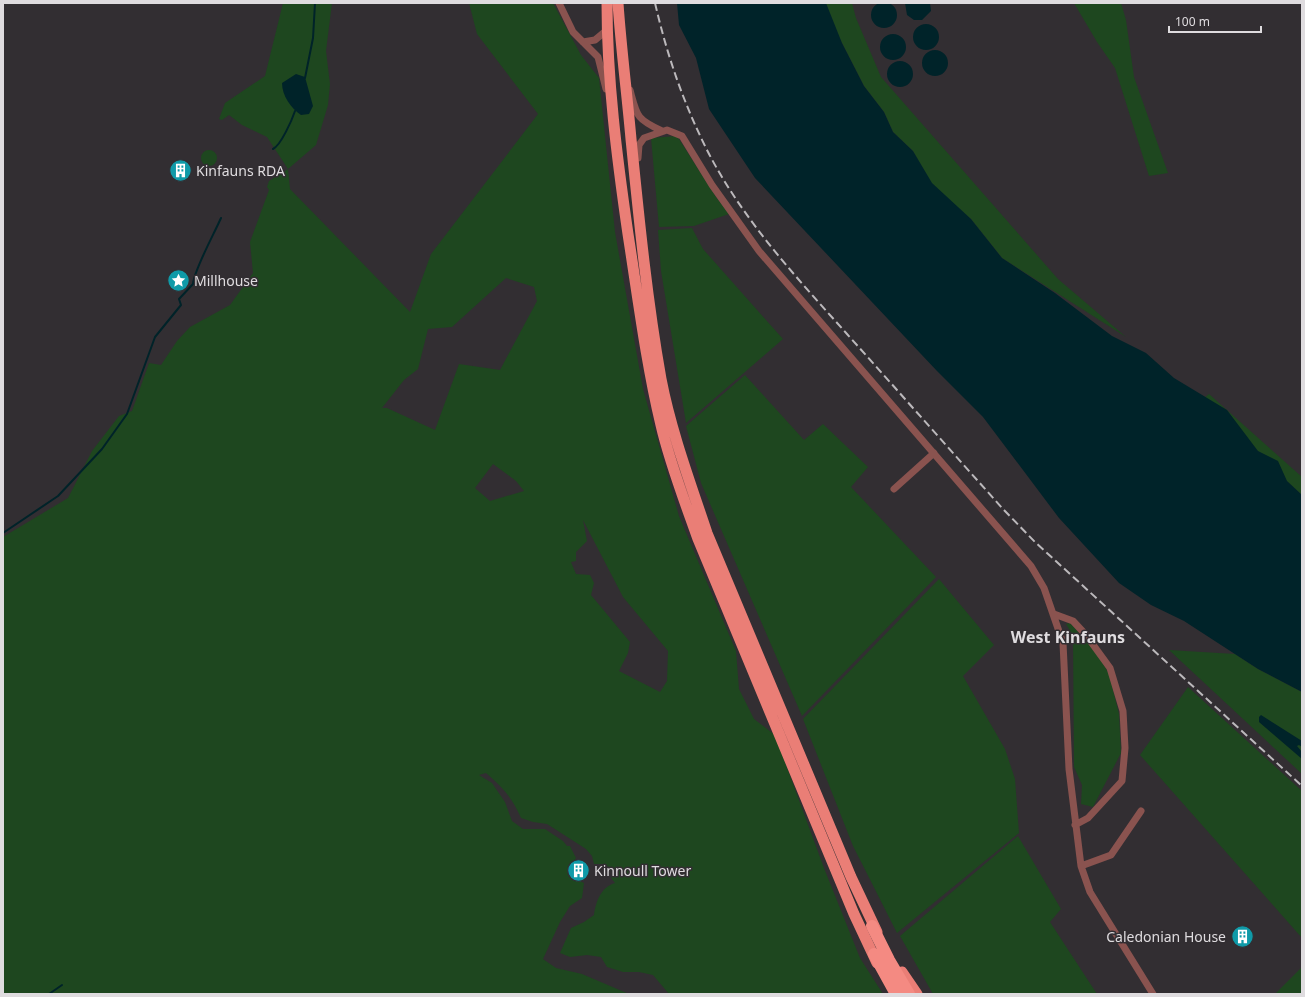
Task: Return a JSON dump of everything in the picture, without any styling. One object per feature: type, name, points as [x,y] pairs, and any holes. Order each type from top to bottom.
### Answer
[{"type":"highway","points":[[607,3],[607,30],[624,204],[651,379],[661,426],[676,477],[698,539],[854,914],[896,994]]},
{"type":"highway","points":[[618,3],[636,194],[662,380],[687,474],[707,532],[872,926],[889,960],[909,994]]},
{"type":"highway","points":[[872,926],[917,994]]},
{"type":"highway","points":[[874,954],[892,994]]},
{"type":"street","points":[[559,3],[573,32],[598,57],[601,64],[611,125],[617,140]]},
{"type":"street","points":[[583,42],[595,40],[607,30]]},
{"type":"street","points":[[624,68],[637,114],[642,121],[662,131]]},
{"type":"street","points":[[636,194],[639,145],[644,138],[662,131],[673,131],[682,136],[712,186],[759,251],[1032,566],[1044,588],[1063,643],[1068,769],[1080,866],[1090,892],[1153,994]]},
{"type":"street","points":[[894,489],[934,453]]},
{"type":"street","points":[[1054,614],[1072,621],[1086,634],[1110,668],[1123,711],[1125,748],[1122,781],[1088,818],[1075,825]]},
{"type":"street","points":[[1080,866],[1111,855],[1141,811]]},
{"type":"green space","points":[[283,3],[332,3],[326,51],[330,84],[328,105],[316,145],[288,169],[267,137],[242,125],[229,115],[222,120],[219,119],[225,103],[265,76]]},
{"type":"green space","points":[[469,3],[553,3],[581,55],[599,78],[615,232],[643,389],[679,516],[736,651],[739,689],[754,719],[775,735],[824,868],[860,958],[883,994],[669,994],[653,975],[639,972],[623,972],[607,967],[601,957],[587,955],[570,957],[560,953],[571,928],[594,915],[600,895],[606,888],[615,883],[611,878],[612,873],[606,864],[594,864],[592,856],[586,849],[547,824],[521,818],[514,804],[506,793],[486,773],[479,775],[492,783],[505,802],[512,821],[523,829],[545,829],[563,841],[567,846],[570,846],[576,858],[570,867],[571,870],[573,875],[578,880],[584,883],[582,898],[570,906],[560,922],[543,959],[556,968],[582,974],[629,994],[3,994],[3,537],[68,498],[92,451],[119,416],[132,411],[149,363],[161,365],[177,341],[190,327],[230,305],[253,273],[250,242],[269,190],[267,187],[269,181],[288,169],[290,189],[410,312],[431,254],[538,114],[477,34]],"holes":[[[506,278],[534,287],[537,301],[500,370],[459,364],[435,430],[387,408],[382,408],[404,380],[418,369],[428,329],[452,327]],[[493,464],[516,481],[524,491],[490,501],[475,488]],[[583,520],[623,597],[668,651],[667,681],[660,692],[619,671],[628,653],[630,642],[591,595],[594,583],[590,575],[576,574],[571,562],[576,561],[576,552],[587,541]]]},
{"type":"green space","points":[[819,3],[852,3],[856,18],[881,77],[1058,279],[1126,337],[1002,258],[971,219],[932,187],[913,151],[893,132],[884,112],[864,86]]},
{"type":"green space","points":[[1074,3],[1121,3],[1126,20],[1134,77],[1168,173],[1149,176],[1115,68],[1097,42]]},
{"type":"green space","points":[[677,136],[716,197],[729,214],[694,226],[659,227],[651,138]]},
{"type":"green space","points":[[206,150],[212,150],[217,155],[215,164],[212,166],[206,166],[201,161],[201,155]]},
{"type":"green space","points":[[692,228],[703,249],[783,339],[686,423],[661,271],[658,230]]},
{"type":"green space","points":[[745,375],[804,440],[823,424],[868,467],[851,487],[936,577],[802,716],[701,483],[686,426]]},
{"type":"green space","points":[[1209,394],[1302,477],[1302,495],[1198,403]]},
{"type":"green space","points":[[939,579],[994,645],[963,676],[1005,749],[1015,779],[1019,833],[897,933],[853,846],[803,719]]},
{"type":"green space","points":[[1070,623],[1097,653],[1109,674],[1119,714],[1121,753],[1093,807],[1081,804],[1082,785],[1074,767],[1073,636],[1066,624]]},
{"type":"green space","points":[[1169,650],[1235,654],[1258,669],[1302,692],[1302,774]]},
{"type":"green space","points":[[1188,687],[1302,791],[1302,938],[1140,755]]},
{"type":"green space","points":[[1018,836],[1061,909],[1050,922],[1097,994],[933,994],[900,936]]},
{"type":"green space","points":[[1302,967],[1302,994],[1275,994]]},
{"type":"water","points":[[884,2],[893,6],[897,15],[893,24],[884,28],[875,24],[871,15],[875,6]]},
{"type":"water","points":[[677,3],[826,3],[842,43],[864,86],[884,112],[893,132],[913,151],[932,183],[971,219],[1002,258],[1055,293],[1112,336],[1146,353],[1174,378],[1227,410],[1258,451],[1278,461],[1287,481],[1302,495],[1302,692],[1258,669],[1184,621],[1151,605],[1119,583],[1059,518],[983,417],[937,371],[755,178],[709,109],[696,58],[679,25]]},
{"type":"water","points":[[905,3],[930,3],[931,11],[922,20],[914,20],[907,15]]},
{"type":"water","points":[[926,24],[935,28],[939,37],[935,46],[926,50],[917,46],[913,37],[917,28]]},
{"type":"water","points":[[893,34],[902,38],[906,47],[902,56],[893,60],[884,56],[880,47],[884,38]]},
{"type":"water","points":[[935,50],[944,54],[948,63],[944,72],[935,76],[926,72],[922,63],[926,54]]},
{"type":"water","points":[[900,61],[909,65],[913,74],[909,83],[900,87],[891,83],[887,74],[891,65]]},
{"type":"water","points":[[296,74],[305,77],[313,106],[309,114],[301,115],[297,112],[285,97],[282,88],[282,83]]},
{"type":"water","points":[[1261,715],[1302,741],[1302,747],[1299,745],[1297,746],[1302,752],[1302,759],[1259,722],[1259,717]]},
{"type":"waterway","points":[[305,78],[313,38],[315,3]]},
{"type":"waterway","points":[[273,149],[283,138],[295,111]]},
{"type":"waterway","points":[[3,533],[58,496],[102,449],[127,414],[155,337],[181,305],[179,299],[193,284],[200,261],[221,218]]},
{"type":"waterway","points":[[49,994],[62,985]]},
{"type":"railway","points":[[655,3],[676,78],[690,114],[707,150],[736,200],[753,224],[790,269],[1003,509],[1035,542],[1302,786]]},
{"type":"place","name":"Kinfauns RDA","points":[[181,170]]},
{"type":"place","name":"Millhouse","points":[[179,280]]},
{"type":"place","name":"Kinnoull Tower","points":[[578,870]]},
{"type":"place","name":"Caledonian House","points":[[1242,936]]},
{"type":"district","name":"West Kinfauns","points":[[1068,637]]}]
